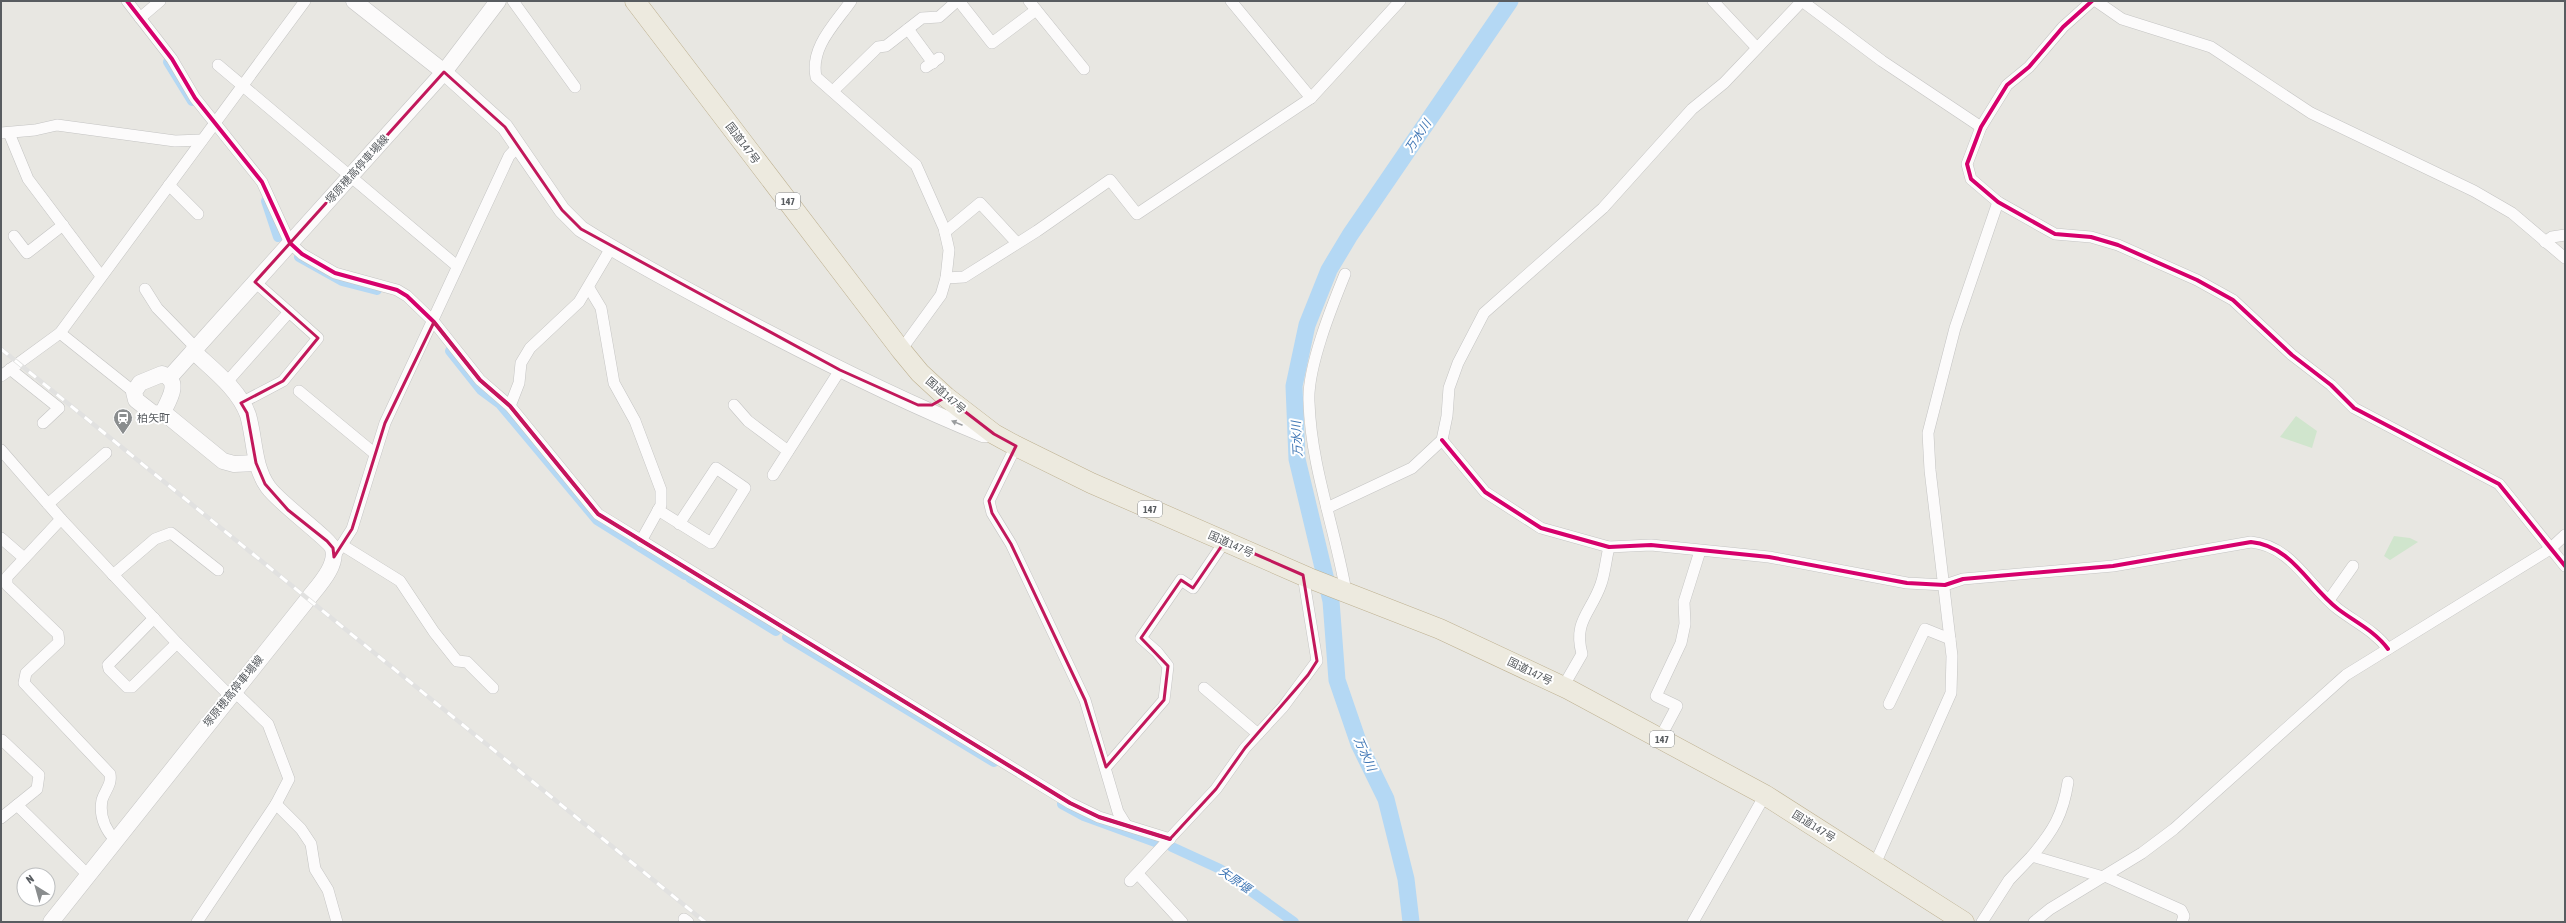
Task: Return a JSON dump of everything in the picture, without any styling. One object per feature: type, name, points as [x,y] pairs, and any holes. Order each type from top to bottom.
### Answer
[{"type":"highway","name":"国道147号","points":[[635,1],[920,373],[946,397],[994,434],[1091,483],[1306,577],[1440,629],[1563,687],[1765,795],[1964,922]]},
{"type":"main road","points":[[354,1],[444,72],[504,127],[519,145],[562,210],[581,229],[611,248],[840,370],[983,434],[994,434]]},
{"type":"main road","name":"塚原穂高停車場線","points":[[170,377],[444,72],[498,1]]},
{"type":"main road","points":[[195,349],[226,383],[247,413],[252,429],[256,463],[265,484],[275,497],[338,551]]},
{"type":"main road","points":[[162,374],[170,377],[174,382],[172,394],[163,412],[154,414],[136,400],[134,392],[140,383],[151,377],[162,374]]},
{"type":"main road","points":[[918,405],[932,405],[946,397]]},
{"type":"main road","points":[[163,412],[223,461],[234,464],[256,463]]},
{"type":"main road","name":"塚原穂高停車場線","points":[[51,922],[231,693],[326,576],[338,551]]},
{"type":"street","points":[[127,1],[172,58],[195,98],[265,187],[290,243],[302,254],[335,273],[397,290],[407,296],[434,322],[480,380],[510,406],[598,514],[1070,803],[1100,817],[1170,839]]},
{"type":"street","points":[[140,18],[160,1]]},
{"type":"street","points":[[43,423],[59,408],[5,373],[60,333],[305,1]]},
{"type":"street","points":[[513,1],[575,87]]},
{"type":"street","points":[[852,1],[816,51],[813,65],[816,77],[916,165],[945,232],[949,250],[946,278],[941,295],[901,350]]},
{"type":"street","points":[[833,91],[878,46],[886,46],[922,18],[939,17],[958,1],[992,43],[1036,10]]},
{"type":"street","points":[[1029,1],[1084,69]]},
{"type":"street","points":[[1231,1],[1311,98]]},
{"type":"street","points":[[946,278],[964,277],[1110,180],[1137,214],[1311,98],[1400,1]]},
{"type":"street","points":[[1713,1],[1757,48]]},
{"type":"street","points":[[1327,508],[1412,468],[1442,440],[1449,388],[1458,363],[1484,313],[1603,208],[1692,110],[1724,83],[1802,1],[1882,62],[1980,127]]},
{"type":"street","points":[[2092,1],[2063,27],[2029,67],[2007,85],[1980,127],[1967,164],[1971,180],[1998,202],[2056,234],[2091,236],[2118,245],[2197,280],[2233,300],[2292,355],[2331,385],[2354,408],[2499,484],[2523,511],[2532,527],[2565,566]]},
{"type":"street","points":[[2096,1],[2122,19],[2211,47],[2311,113],[2474,190],[2506,209],[2565,258]]},
{"type":"street","points":[[908,29],[933,63]]},
{"type":"street","points":[[218,65],[457,266]]},
{"type":"street","points":[[101,276],[28,179],[5,132],[57,125],[174,142],[202,140]]},
{"type":"street","points":[[493,688],[467,662],[457,661],[434,632],[400,581],[338,551],[352,529],[374,453],[385,424],[434,322],[457,266],[509,156],[519,145]]},
{"type":"street","points":[[169,184],[198,214]]},
{"type":"street","points":[[1875,864],[1952,693],[1950,639],[1945,586],[1930,470],[1928,433],[1953,335],[1998,202]]},
{"type":"street","points":[[945,232],[980,203],[1017,243]]},
{"type":"street","points":[[14,236],[27,253],[63,225]]},
{"type":"street","points":[[2545,242],[2552,237],[2565,235]]},
{"type":"street","points":[[510,406],[519,383],[521,364],[530,348],[579,302],[589,288],[611,248]]},
{"type":"street","points":[[1344,591],[1327,508],[1315,462],[1308,400],[1316,357],[1334,303],[1346,274]]},
{"type":"street","points":[[241,403],[283,381],[318,338],[255,282]]},
{"type":"street","points":[[589,288],[601,308],[614,383],[635,421],[661,490],[661,505],[641,541]]},
{"type":"street","points":[[145,289],[157,308],[195,349]]},
{"type":"street","points":[[226,383],[289,312]]},
{"type":"street","points":[[60,333],[134,392]]},
{"type":"street","points":[[773,475],[840,370]]},
{"type":"street","points":[[300,391],[374,453]]},
{"type":"street","points":[[734,405],[748,421],[788,451]]},
{"type":"street","points":[[1442,440],[1485,492],[1541,528],[1609,547],[1651,545],[1770,557],[1907,583],[1945,586],[1963,580],[2113,566],[2251,542],[2264,543],[2278,550],[2297,565],[2337,608],[2379,637],[2388,648]]},
{"type":"street","points":[[1016,446],[989,501],[992,513],[1011,544],[1085,700],[1106,767],[1118,812],[1126,825]]},
{"type":"street","points":[[1,450],[61,519],[177,643],[226,692],[239,696],[268,724],[289,779],[276,804],[197,922]]},
{"type":"street","points":[[48,504],[106,453]]},
{"type":"street","points":[[658,510],[680,524],[711,543],[745,488],[716,468],[680,524]]},
{"type":"street","points":[[61,519],[7,577],[7,585],[58,634],[59,642],[26,673],[24,682],[110,774],[112,782],[102,800],[102,817],[106,831],[116,840]]},
{"type":"street","points":[[113,574],[155,539],[171,533],[218,570]]},
{"type":"street","points":[[2034,922],[2050,909],[2142,854],[2174,829],[2346,675],[2550,549],[2565,535]]},
{"type":"street","points":[[1,538],[24,558]]},
{"type":"street","points":[[1106,767],[1164,700],[1168,666],[1157,652],[1141,638],[1181,580],[1194,588],[1224,541]]},
{"type":"street","points":[[1563,687],[1582,654],[1578,638],[1580,626],[1601,584],[1609,547]]},
{"type":"street","points":[[1660,738],[1677,706],[1656,696],[1681,643],[1685,624],[1684,602],[1700,551]]},
{"type":"street","points":[[2329,600],[2354,566]]},
{"type":"street","points":[[1182,922],[1134,878],[1216,789],[1245,748],[1283,707],[1317,661],[1306,577]]},
{"type":"street","points":[[154,618],[108,665],[109,669],[127,687],[132,687],[177,643]]},
{"type":"street","points":[[1889,704],[1925,629],[1950,639]]},
{"type":"street","points":[[1204,688],[1258,734]]},
{"type":"street","points":[[1,741],[2,740],[39,775],[37,789],[1,818]]},
{"type":"street","points":[[1982,922],[2014,874],[2032,856],[2053,829],[2064,807],[2068,782]]},
{"type":"street","points":[[1693,922],[1765,795]]},
{"type":"street","points":[[276,804],[301,829],[311,844],[315,869],[328,890],[337,922]]},
{"type":"street","points":[[17,805],[88,875]]},
{"type":"street","points":[[2032,856],[2104,877],[2181,910],[2184,916],[2182,922]]},
{"type":"highlighted area","points":[[444,72],[505,127],[562,210],[581,229],[840,370],[918,405],[932,405],[946,397],[994,434],[1016,446],[989,501],[992,513],[1011,544],[1085,700],[1106,767],[1164,700],[1168,666],[1141,638],[1181,580],[1193,588],[1225,541],[1303,575],[1317,661],[1308,675],[1245,748],[1216,789],[1170,839],[1099,817],[1070,803],[598,514],[510,406],[480,380],[434,322],[385,423],[352,529],[334,557],[333,548],[327,541],[288,510],[265,484],[256,463],[247,413],[241,403],[283,381],[318,338],[255,282]]},
{"type":"green space","points":[[2296,416],[2317,431],[2312,448],[2280,437]]},
{"type":"green space","points":[[2394,536],[2410,538],[2418,542],[2390,560],[2384,556]]},
{"type":"waterway","name":"万水川","points":[[1411,922],[1406,879],[1386,799],[1359,744],[1337,680],[1331,601],[1297,459],[1294,386],[1307,325],[1329,270],[1350,235],[1510,1]]},
{"type":"waterway","name":"矢原堰","points":[[168,62],[192,101]]},
{"type":"waterway","name":"矢原堰","points":[[266,201],[278,237]]},
{"type":"waterway","name":"矢原堰","points":[[299,257],[342,281],[377,290]]},
{"type":"waterway","name":"矢原堰","points":[[450,351],[481,390],[500,404],[597,520],[685,575]]},
{"type":"waterway","name":"矢原堰","points":[[690,578],[776,631]]},
{"type":"waterway","name":"矢原堰","points":[[787,637],[994,762]]},
{"type":"waterway","name":"矢原堰","points":[[1062,804],[1084,816],[1158,843]]},
{"type":"waterway","name":"矢原堰","points":[[1172,847],[1220,869],[1294,922]]},
{"type":"railway","points":[[1,349],[705,922]]},
{"type":"cycle path","points":[[127,1],[172,59],[195,98],[262,182],[290,243],[302,254],[335,273],[397,290],[407,296],[434,322],[480,380],[510,406],[598,514],[1070,803],[1099,817],[1170,839]]},
{"type":"cycle path","points":[[2092,1],[2063,27],[2029,67],[2007,85],[1981,127],[1967,164],[1971,179],[1998,202],[2055,234],[2091,237],[2118,245],[2197,280],[2233,300],[2292,355],[2331,385],[2354,408],[2499,484],[2565,566]]},
{"type":"cycle path","points":[[1442,440],[1485,492],[1541,528],[1609,547],[1651,545],[1769,557],[1907,583],[1945,585],[1963,579],[2113,566],[2251,542],[2265,545],[2278,551],[2289,559],[2299,568],[2327,600],[2371,632],[2388,649]]},
{"type":"place","name":"柏矢町","points":[[123,435]]}]
